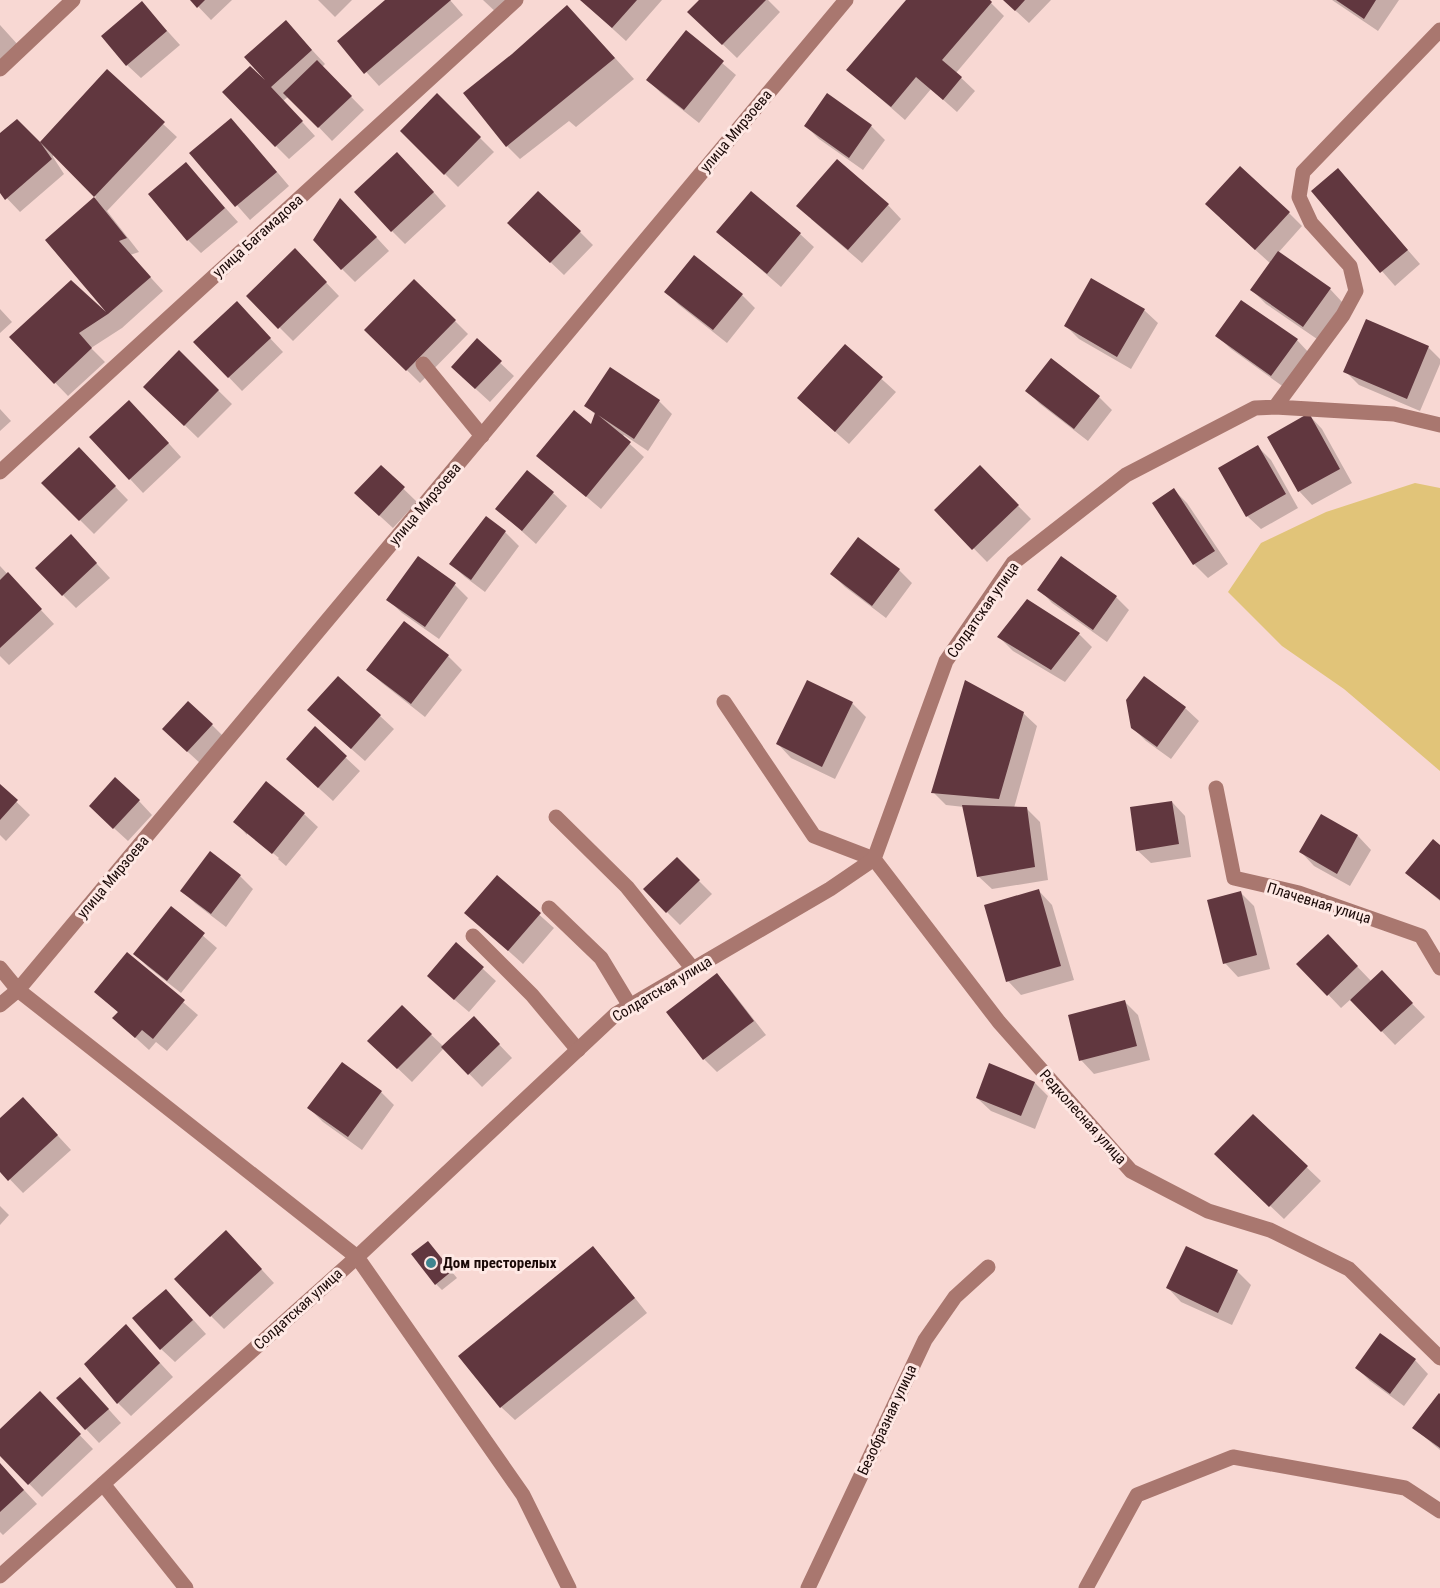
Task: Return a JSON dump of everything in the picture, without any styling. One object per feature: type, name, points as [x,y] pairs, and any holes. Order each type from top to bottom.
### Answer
[{"type":"street","points":[[0,69],[73,0]]},
{"type":"street","name":"улица Багамадова","points":[[0,472],[516,0]]},
{"type":"street","name":"улица Мирзоева","points":[[0,1005],[18,990],[843,1]]},
{"type":"street","points":[[1275,407],[1343,315],[1356,291],[1350,266],[1311,224],[1299,196],[1303,172],[1440,30]]},
{"type":"street","points":[[423,364],[482,436]]},
{"type":"street","name":"Солдатская улица","points":[[0,1576],[357,1257],[616,1014],[830,889],[874,859],[946,661],[1012,563],[1126,475],[1255,408],[1275,407],[1394,414],[1440,425]]},
{"type":"street","points":[[724,702],[814,836],[874,859]]},
{"type":"street","name":"Плачевная улица","points":[[1216,788],[1234,878],[1299,893],[1421,936],[1440,968]]},
{"type":"street","points":[[556,817],[627,887],[693,969]]},
{"type":"street","name":"Редколесная улица","points":[[874,859],[999,1022],[1131,1171],[1209,1211],[1270,1230],[1349,1269],[1440,1358]]},
{"type":"street","points":[[549,908],[601,958],[630,1006]]},
{"type":"street","points":[[473,936],[532,995],[579,1050]]},
{"type":"street","points":[[0,968],[18,990],[357,1257],[524,1495],[569,1588]]},
{"type":"street","name":"Безобразная улица","points":[[808,1588],[925,1340],[955,1297],[988,1267]]},
{"type":"street","points":[[1086,1588],[1137,1495],[1233,1457],[1405,1488],[1440,1510]]},
{"type":"street","points":[[103,1484],[186,1588]]},
{"type":"shaded area","points":[[1415,483],[1440,488],[1440,771],[1344,689],[1282,646],[1228,592],[1261,543],[1326,512]]},
{"type":"building","points":[[190,0],[205,0],[197,8]]},
{"type":"building","points":[[385,0],[451,0],[364,74],[337,41]]},
{"type":"building","points":[[580,0],[637,0],[612,28]]},
{"type":"building","points":[[699,0],[766,0],[722,45],[687,12]]},
{"type":"building","points":[[906,0],[990,0],[992,2],[942,60],[962,77],[943,100],[916,77],[891,107],[846,70]]},
{"type":"building","points":[[1003,0],[1025,0],[1015,11]]},
{"type":"building","points":[[1336,0],[1376,0],[1364,19]]},
{"type":"building","points":[[142,1],[167,31],[126,66],[101,36]]},
{"type":"building","points":[[567,5],[615,58],[506,147],[463,93],[512,54]]},
{"type":"building","points":[[286,20],[312,50],[271,87],[303,121],[275,147],[222,92],[250,66],[265,80],[244,57]]},
{"type":"building","points":[[686,30],[724,61],[684,110],[646,80]]},
{"type":"building","points":[[317,60],[352,96],[318,128],[283,93]]},
{"type":"building","points":[[107,69],[165,122],[94,197],[40,142]]},
{"type":"building","points":[[437,93],[481,137],[444,175],[400,131]]},
{"type":"building","points":[[827,93],[872,125],[849,158],[804,126]]},
{"type":"building","points":[[231,118],[277,172],[235,207],[189,153]]},
{"type":"building","points":[[17,119],[40,142],[52,159],[5,200],[0,193],[0,133]]},
{"type":"building","points":[[397,152],[434,192],[391,232],[354,192]]},
{"type":"building","points":[[837,159],[889,204],[848,250],[796,206]]},
{"type":"building","points":[[186,162],[225,208],[187,241],[148,194]]},
{"type":"building","points":[[1240,166],[1290,212],[1255,250],[1205,204]]},
{"type":"building","points":[[1338,168],[1408,250],[1380,273],[1311,191]]},
{"type":"building","points":[[538,191],[581,231],[550,263],[507,223]]},
{"type":"building","points":[[751,191],[801,233],[767,274],[716,232]]},
{"type":"building","points":[[94,197],[127,238],[119,241],[151,277],[108,314],[79,333],[92,348],[54,384],[9,337],[71,280],[106,312],[45,240]]},
{"type":"building","points":[[340,198],[377,237],[341,270],[313,240]]},
{"type":"building","points":[[295,248],[327,282],[278,329],[246,296]]},
{"type":"building","points":[[1278,251],[1331,288],[1303,327],[1250,290]]},
{"type":"building","points":[[694,255],[743,294],[713,330],[664,292]]},
{"type":"building","points":[[1091,278],[1145,309],[1117,357],[1064,326]]},
{"type":"building","points":[[414,279],[456,320],[406,371],[364,330]]},
{"type":"building","points":[[1241,300],[1298,339],[1271,376],[1215,336]]},
{"type":"building","points":[[237,301],[271,338],[228,378],[193,342]]},
{"type":"building","points":[[1366,319],[1429,346],[1407,399],[1343,372]]},
{"type":"building","points":[[477,338],[502,361],[475,389],[451,367]]},
{"type":"building","points":[[845,344],[883,377],[835,432],[797,398]]},
{"type":"building","points":[[179,350],[219,390],[184,426],[143,387]]},
{"type":"building","points":[[1051,358],[1100,396],[1074,429],[1025,391]]},
{"type":"building","points":[[610,367],[660,400],[634,439],[598,415],[631,442],[586,497],[536,456],[574,410],[591,424],[595,413],[584,406]]},
{"type":"building","points":[[129,400],[169,443],[129,480],[89,437]]},
{"type":"building","points":[[1309,413],[1340,469],[1298,492],[1267,437]]},
{"type":"building","points":[[1258,445],[1286,494],[1246,517],[1218,468]]},
{"type":"building","points":[[79,447],[116,486],[79,521],[41,483]]},
{"type":"building","points":[[381,465],[405,487],[379,516],[354,493]]},
{"type":"building","points":[[980,465],[1019,505],[972,550],[934,510]]},
{"type":"building","points":[[527,470],[554,492],[522,531],[495,509]]},
{"type":"building","points":[[1174,488],[1215,551],[1193,565],[1152,503]]},
{"type":"building","points":[[486,516],[506,531],[471,580],[449,564]]},
{"type":"building","points":[[71,534],[97,563],[62,596],[35,568]]},
{"type":"building","points":[[858,537],[900,569],[872,606],[830,574]]},
{"type":"building","points":[[418,556],[456,583],[425,627],[386,600]]},
{"type":"building","points":[[1061,556],[1117,596],[1093,630],[1037,590]]},
{"type":"building","points":[[8,572],[42,609],[0,648],[0,580]]},
{"type":"building","points":[[1027,599],[1080,633],[1051,670],[997,637]]},
{"type":"building","points":[[404,621],[449,655],[411,704],[366,670]]},
{"type":"building","points":[[338,676],[381,715],[351,749],[307,710]]},
{"type":"building","points":[[1144,676],[1186,707],[1157,747],[1131,728],[1126,700]]},
{"type":"building","points":[[807,680],[853,702],[822,767],[776,744]]},
{"type":"building","points":[[965,680],[1024,712],[999,799],[931,793]]},
{"type":"building","points":[[188,701],[213,724],[187,752],[162,729]]},
{"type":"building","points":[[315,726],[347,756],[318,788],[286,759]]},
{"type":"building","points":[[115,777],[140,800],[113,829],[89,806]]},
{"type":"building","points":[[266,781],[305,813],[272,854],[233,822]]},
{"type":"building","points":[[0,784],[18,800],[0,820]]},
{"type":"building","points":[[1172,801],[1179,844],[1136,851],[1130,807]]},
{"type":"building","points":[[962,805],[1027,807],[1035,867],[977,877]]},
{"type":"building","points":[[1321,814],[1358,835],[1337,874],[1299,852]]},
{"type":"building","points":[[1433,839],[1440,845],[1440,900],[1405,873]]},
{"type":"building","points":[[210,851],[241,875],[211,914],[180,891]]},
{"type":"building","points":[[677,857],[700,880],[666,913],[643,889]]},
{"type":"building","points":[[497,875],[541,913],[508,951],[464,913]]},
{"type":"building","points":[[1039,889],[1061,966],[1006,982],[984,905]]},
{"type":"building","points":[[1241,891],[1257,955],[1223,964],[1207,900]]},
{"type":"building","points":[[171,906],[205,933],[167,981],[133,954]]},
{"type":"building","points":[[1328,934],[1358,966],[1327,996],[1296,964]]},
{"type":"building","points":[[456,942],[484,967],[454,1000],[427,976]]},
{"type":"building","points":[[127,952],[185,1000],[153,1039],[142,1030],[135,1038],[112,1018],[118,1012],[94,992]]},
{"type":"building","points":[[1382,970],[1413,1003],[1381,1032],[1350,1000]]},
{"type":"building","points":[[717,973],[754,1021],[703,1060],[666,1012]]},
{"type":"building","points":[[1125,1000],[1137,1046],[1079,1061],[1068,1015]]},
{"type":"building","points":[[402,1005],[432,1034],[397,1069],[367,1041]]},
{"type":"building","points":[[474,1016],[500,1044],[468,1075],[441,1047]]},
{"type":"building","points":[[342,1062],[382,1091],[348,1137],[307,1108]]},
{"type":"building","points":[[989,1063],[1035,1082],[1021,1116],[976,1098]]},
{"type":"building","points":[[23,1097],[58,1135],[8,1181],[0,1172],[0,1118]]},
{"type":"building","points":[[1253,1114],[1308,1166],[1269,1207],[1214,1154]]},
{"type":"building","points":[[226,1230],[262,1269],[210,1317],[174,1279]]},
{"type":"building","name":"Дом престорелых","points":[[428,1241],[452,1271],[435,1285],[411,1254]]},
{"type":"building","points":[[593,1246],[635,1298],[500,1408],[458,1356]]},
{"type":"building","points":[[1186,1246],[1238,1270],[1218,1313],[1166,1288]]},
{"type":"building","points":[[166,1289],[193,1320],[160,1350],[132,1318]]},
{"type":"building","points":[[126,1324],[160,1363],[117,1404],[84,1364]]},
{"type":"building","points":[[1380,1333],[1416,1359],[1390,1394],[1355,1368]]},
{"type":"building","points":[[80,1377],[109,1409],[85,1430],[56,1398]]},
{"type":"building","points":[[40,1391],[81,1434],[28,1485],[0,1456],[0,1429]]},
{"type":"building","points":[[1440,1394],[1440,1448],[1412,1428]]},
{"type":"building","points":[[0,1463],[24,1490],[0,1512]]},
{"type":"place","name":"Дом престорелых","points":[[431,1263]]}]
